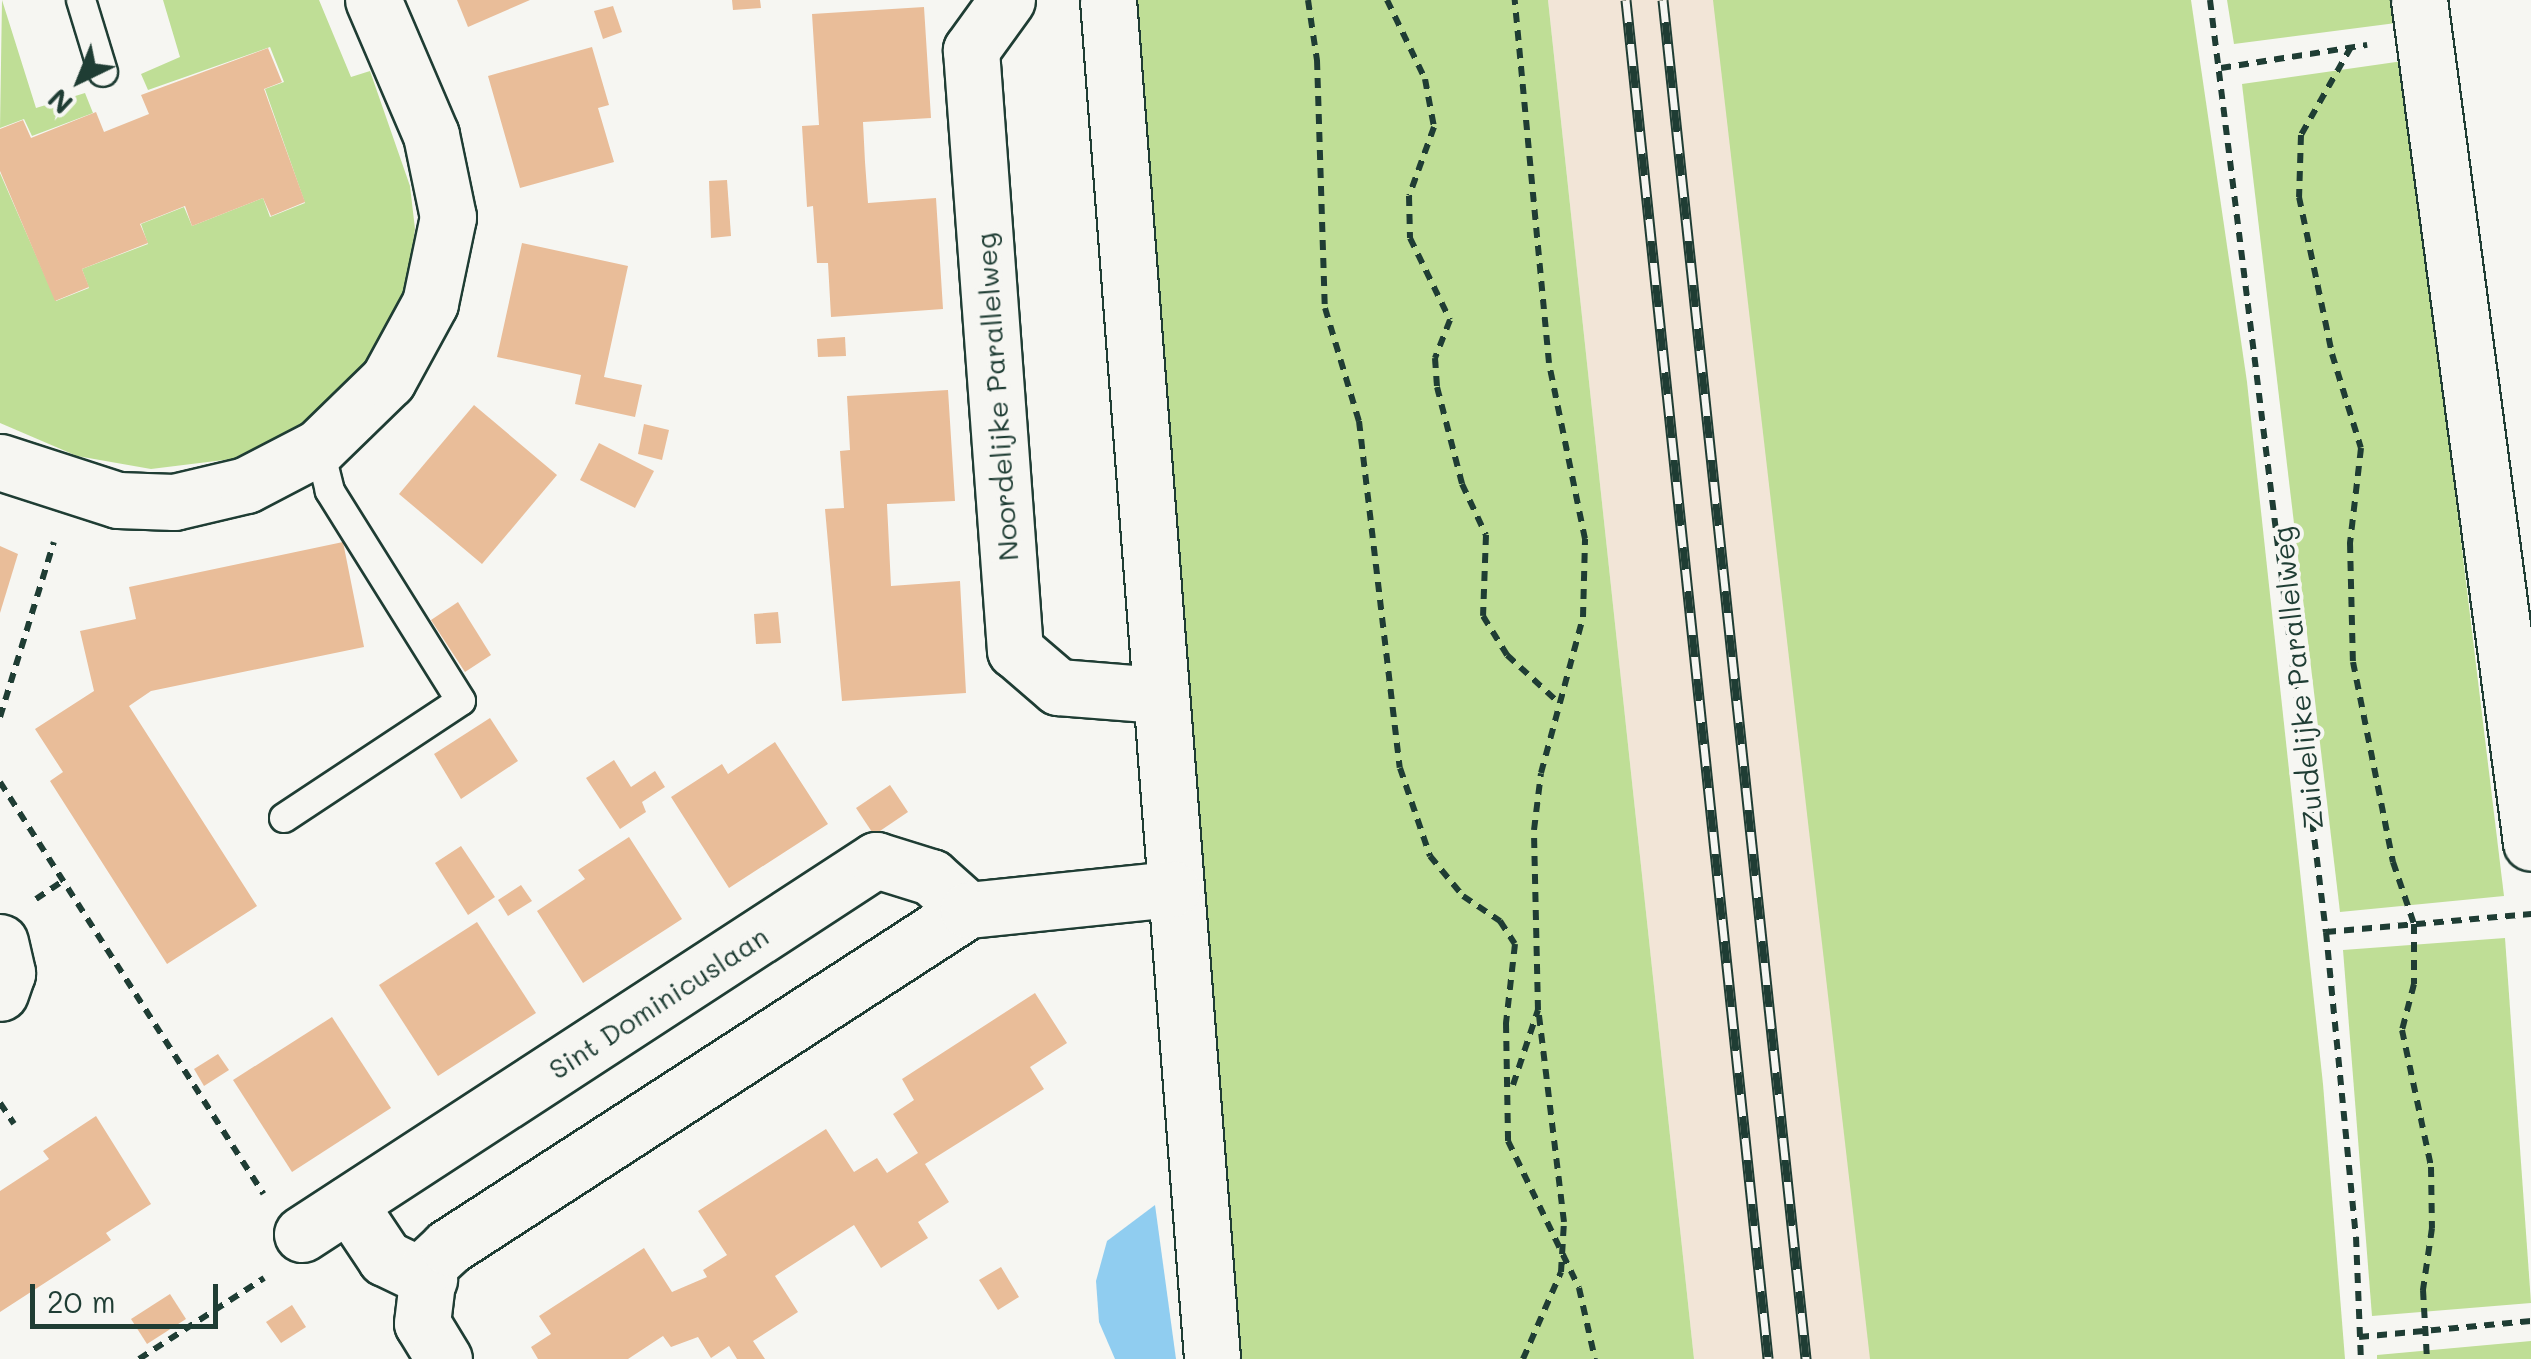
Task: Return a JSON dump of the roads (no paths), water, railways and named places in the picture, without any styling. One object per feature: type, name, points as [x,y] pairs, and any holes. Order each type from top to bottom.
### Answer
[{"type":"street","points":[[0,462],[70,488],[118,500],[174,502],[246,485],[319,448],[388,380],[430,303],[448,217],[430,135],[373,0]]},
{"type":"street","name":"Noordelijke Parallelweg","points":[[1007,0],[971,50],[1015,650],[1058,687],[1157,694]]},
{"type":"street","points":[[1108,0],[1157,694],[1212,1359]]},
{"type":"street","points":[[2422,18],[2531,843]]},
{"type":"street","name":"Sint Dominicuslaan","points":[[298,1237],[876,860],[930,877],[968,910]]},
{"type":"street","points":[[444,1359],[422,1323],[429,1265],[448,1247],[968,910],[1172,889]]},
{"type":"street","points":[[0,942],[7,974],[0,993]]},
{"type":"street","points":[[350,1204],[384,1258],[429,1279]]},
{"type":"lane","points":[[81,0],[103,72]]},
{"type":"lane","points":[[284,818],[461,701],[330,492],[319,448]]},
{"type":"water","points":[[1155,1205],[1176,1359],[1115,1359],[1099,1322],[1096,1281],[1107,1241]]},
{"type":"railway","points":[[1626,0],[1768,1359]]},
{"type":"railway","points":[[1663,0],[1806,1359]]}]
